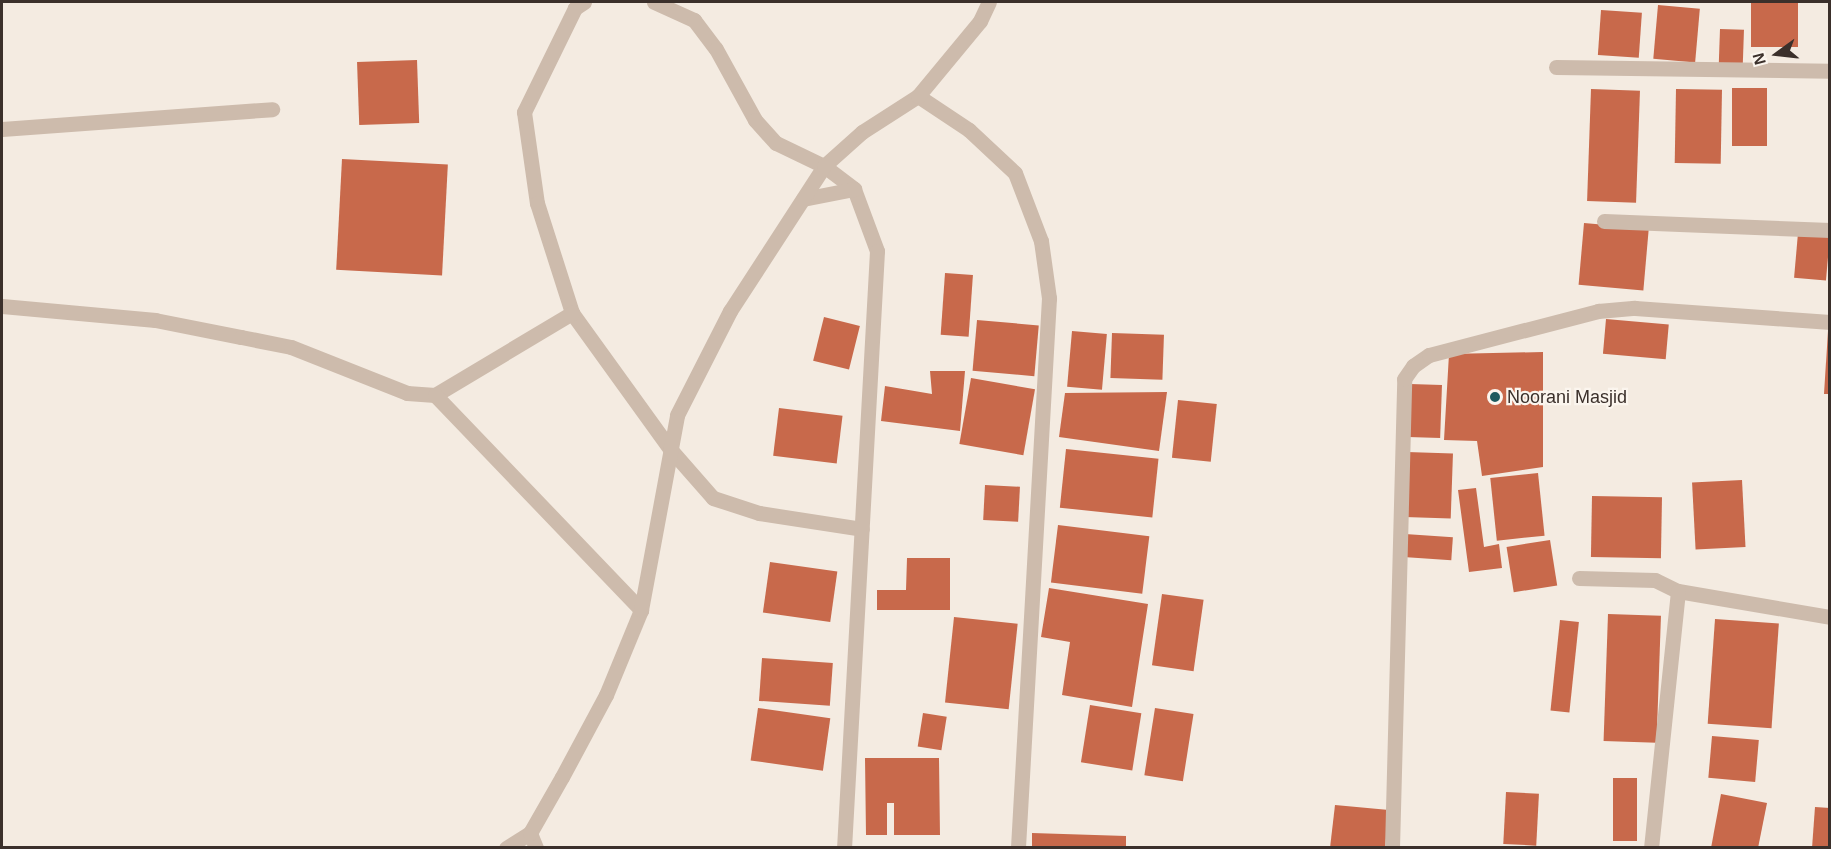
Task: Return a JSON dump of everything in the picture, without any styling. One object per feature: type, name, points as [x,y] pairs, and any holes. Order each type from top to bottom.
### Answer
[{"type":"street","points":[[654,2],[694,20],[716,49],[755,120],[776,143],[824,166],[854,189],[877,250],[844,848]]},
{"type":"street","points":[[506,848],[530,832],[606,695],[641,610],[677,415],[729,311],[824,166],[862,132],[918,96],[980,21],[989,2]]},
{"type":"street","points":[[576,4],[524,112],[537,203],[573,313],[670,449],[713,498],[759,513],[861,529]]},
{"type":"street","points":[[1556,67],[1830,71]]},
{"type":"street","points":[[918,96],[969,130],[1015,173],[1041,241],[1049,298],[1018,848]]},
{"type":"street","points":[[2,129],[272,109]]},
{"type":"street","points":[[803,199],[854,189]]},
{"type":"street","points":[[1604,221],[1830,230]]},
{"type":"street","points":[[2,306],[155,320],[291,347],[407,393],[435,395],[573,313]]},
{"type":"street","points":[[1392,848],[1404,379],[1413,366],[1429,356],[1598,311],[1635,308],[1830,322]]},
{"type":"street","points":[[435,395],[641,610]]},
{"type":"street","points":[[1579,578],[1655,580],[1678,591],[1830,617]]},
{"type":"street","points":[[1651,848],[1678,591]]},
{"type":"street","points":[[530,832],[536,848]]},
{"type":"building","points":[[1751,2],[1798,2],[1798,47],[1751,47]]},
{"type":"building","points":[[1658,5],[1700,9],[1695,62],[1653,59]]},
{"type":"building","points":[[1601,10],[1642,13],[1639,58],[1598,55]]},
{"type":"building","points":[[1720,29],[1744,30],[1743,68],[1719,67]]},
{"type":"building","points":[[417,60],[419,123],[359,125],[357,62]]},
{"type":"building","points":[[1732,88],[1767,88],[1767,146],[1732,146]]},
{"type":"building","points":[[1591,89],[1640,91],[1636,203],[1587,201]]},
{"type":"building","points":[[1676,89],[1722,90],[1721,164],[1675,163]]},
{"type":"building","points":[[342,159],[448,165],[442,275],[336,270]]},
{"type":"building","points":[[1584,223],[1649,229],[1643,290],[1579,285]]},
{"type":"building","points":[[1798,233],[1830,236],[1826,281],[1794,278]]},
{"type":"building","points":[[945,273],[973,275],[969,337],[941,335]]},
{"type":"building","points":[[824,317],[860,326],[849,370],[813,361]]},
{"type":"building","points":[[1606,319],[1669,324],[1666,359],[1603,354]]},
{"type":"building","points":[[977,320],[1039,325],[1034,376],[973,371]]},
{"type":"building","points":[[1072,331],[1107,334],[1102,390],[1067,387]]},
{"type":"building","points":[[1828,331],[1830,331],[1830,394],[1824,394]]},
{"type":"building","points":[[1112,333],[1164,335],[1162,380],[1110,378]]},
{"type":"building","name":"Noorani Masjid","points":[[1543,352],[1543,467],[1482,476],[1477,441],[1444,440],[1449,354]]},
{"type":"building","points":[[930,371],[965,371],[960,431],[881,421],[885,386],[932,394]]},
{"type":"building","points":[[971,378],[1035,389],[1023,455],[959,444]]},
{"type":"building","points":[[1410,384],[1442,385],[1440,438],[1408,437]]},
{"type":"building","points":[[1167,392],[1159,451],[1059,437],[1065,393]]},
{"type":"building","points":[[1178,400],[1217,404],[1211,462],[1172,458]]},
{"type":"building","points":[[779,408],[843,416],[837,463],[773,456]]},
{"type":"building","points":[[1066,449],[1158,459],[1152,517],[1060,508]]},
{"type":"building","points":[[1407,452],[1453,454],[1451,519],[1405,517]]},
{"type":"building","points":[[1538,473],[1545,536],[1497,541],[1490,478]]},
{"type":"building","points":[[1742,480],[1746,547],[1696,550],[1692,483]]},
{"type":"building","points":[[985,485],[1020,487],[1018,522],[983,520]]},
{"type":"building","points":[[1476,488],[1484,547],[1499,544],[1502,568],[1469,572],[1458,490]]},
{"type":"building","points":[[1592,496],[1662,497],[1661,558],[1591,557]]},
{"type":"building","points":[[1058,525],[1149,536],[1142,594],[1051,583]]},
{"type":"building","points":[[1405,534],[1453,537],[1451,560],[1403,557]]},
{"type":"building","points":[[1550,540],[1557,585],[1514,592],[1507,547]]},
{"type":"building","points":[[907,558],[950,558],[950,610],[877,610],[877,590],[906,590]]},
{"type":"building","points":[[770,562],[837,571],[830,622],[763,613]]},
{"type":"building","points":[[1049,588],[1148,604],[1132,707],[1062,695],[1070,642],[1041,637]]},
{"type":"building","points":[[1162,594],[1204,600],[1194,671],[1152,665]]},
{"type":"building","points":[[1608,614],[1661,616],[1657,743],[1604,741]]},
{"type":"building","points":[[954,617],[1018,624],[1009,709],[945,703]]},
{"type":"building","points":[[1715,619],[1779,623],[1772,728],[1708,724]]},
{"type":"building","points":[[1560,620],[1579,622],[1569,712],[1550,711]]},
{"type":"building","points":[[762,658],[833,663],[830,706],[759,701]]},
{"type":"building","points":[[1090,705],[1141,713],[1132,770],[1081,762]]},
{"type":"building","points":[[758,708],[830,718],[823,771],[751,760]]},
{"type":"building","points":[[1155,708],[1194,714],[1183,781],[1144,775]]},
{"type":"building","points":[[923,713],[947,717],[941,750],[918,747]]},
{"type":"building","points":[[1712,736],[1759,740],[1755,782],[1708,778]]},
{"type":"building","points":[[865,758],[939,758],[940,835],[894,835],[894,803],[887,803],[887,835],[866,835]]},
{"type":"building","points":[[1613,778],[1637,778],[1637,841],[1613,841]]},
{"type":"building","points":[[1506,792],[1539,794],[1536,846],[1503,844]]},
{"type":"building","points":[[1721,794],[1767,803],[1758,848],[1711,848]]},
{"type":"building","points":[[1335,805],[1389,810],[1385,848],[1330,848]]},
{"type":"building","points":[[1815,807],[1830,808],[1830,848],[1812,848]]},
{"type":"building","points":[[1032,833],[1126,836],[1126,848],[1032,848]]},
{"type":"place","name":"Noorani Masjid","points":[[1495,397]]}]
